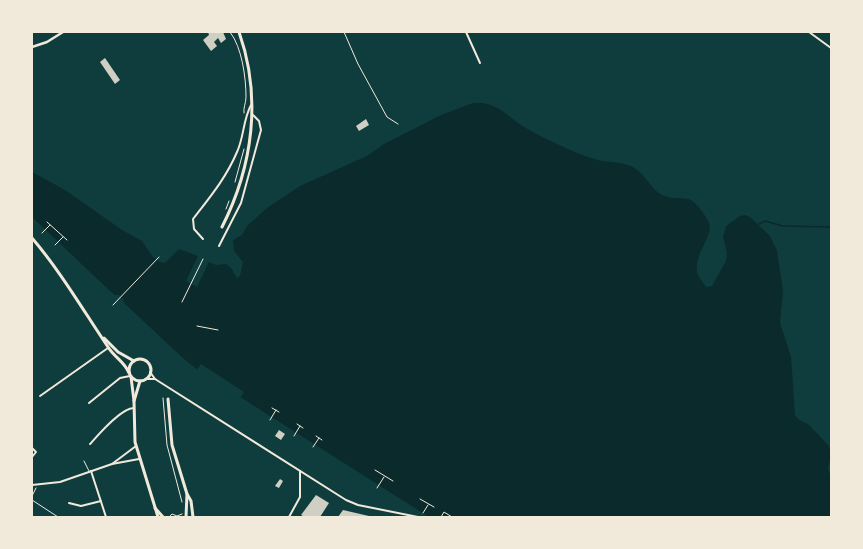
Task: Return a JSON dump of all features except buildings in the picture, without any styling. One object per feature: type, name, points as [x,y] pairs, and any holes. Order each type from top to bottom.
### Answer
[{"type":"main road","points":[[222,227],[236,197],[241,181],[248,152],[253,115],[249,66],[239,32]]},
{"type":"main road","points":[[32,238],[53,264],[99,332],[108,348],[126,366],[130,376],[140,381],[146,379],[150,372],[150,366],[147,362],[139,359],[134,361],[130,366],[130,376],[134,401],[136,446],[158,517]]},
{"type":"main road","points":[[99,332],[118,352],[134,361]]},
{"type":"main road","points":[[134,401],[140,381]]},
{"type":"main road","points":[[168,399],[172,445],[187,494],[191,501],[193,517]]},
{"type":"main road","points":[[186,517],[187,494]]},
{"type":"main road","points":[[153,503],[163,517]]},
{"type":"street","points":[[32,47],[47,42],[63,32]]},
{"type":"street","points":[[466,32],[480,63]]},
{"type":"street","points":[[809,32],[831,48]]},
{"type":"street","points":[[203,240],[194,229],[193,219],[212,197],[229,171],[238,151],[245,117],[252,102]]},
{"type":"street","points":[[219,246],[241,203],[261,130],[261,124],[253,115]]},
{"type":"street","points":[[40,396],[108,348]]},
{"type":"street","points":[[150,372],[154,379],[352,503],[409,517],[412,515],[418,517]]},
{"type":"street","points":[[88,403],[123,376],[130,376]]},
{"type":"street","points":[[146,379],[154,379]]},
{"type":"street","points":[[90,444],[109,423],[130,408],[134,408]]},
{"type":"street","points":[[112,464],[136,446]]},
{"type":"street","points":[[32,448],[36,452],[32,457]]},
{"type":"street","points":[[32,485],[60,482],[112,464],[139,459]]},
{"type":"street","points":[[290,517],[300,497],[300,470]]},
{"type":"street","points":[[90,472],[106,517]]},
{"type":"street","points":[[69,503],[81,506],[101,501]]},
{"type":"lane","points":[[344,32],[358,64],[387,117],[398,124]]},
{"type":"lane","points":[[182,302],[203,259]]},
{"type":"lane","points":[[84,461],[90,472]]},
{"type":"path","points":[[230,32],[236,40],[244,77],[246,97],[243,112],[245,117]]},
{"type":"path","points":[[235,185],[244,148]]},
{"type":"path","points":[[223,214],[231,196]]},
{"type":"path","points":[[48,222],[67,240]]},
{"type":"path","points":[[42,233],[50,225]]},
{"type":"path","points":[[55,245],[63,237]]},
{"type":"path","points":[[113,305],[159,257]]},
{"type":"path","points":[[197,326],[218,330]]},
{"type":"path","points":[[272,408],[279,412]]},
{"type":"path","points":[[270,420],[276,410]]},
{"type":"path","points":[[297,424],[303,428]]},
{"type":"path","points":[[294,436],[300,426]]},
{"type":"path","points":[[316,436],[322,440]]},
{"type":"path","points":[[313,447],[319,438]]},
{"type":"path","points":[[375,470],[393,482]]},
{"type":"path","points":[[377,488],[385,476]]},
{"type":"path","points":[[32,496],[38,485]]},
{"type":"path","points":[[420,499],[434,507]]},
{"type":"path","points":[[32,500],[58,517]]},
{"type":"path","points":[[423,513],[428,504]]},
{"type":"path","points":[[169,517],[172,514],[179,516],[183,512]]},
{"type":"path","points":[[441,517],[444,512],[452,517]]},
{"type":"water","points":[[473,103],[494,106],[528,130],[577,153],[598,160],[622,163],[632,166],[659,193],[670,197],[688,199],[694,202],[705,216],[710,228],[698,258],[697,265],[698,275],[706,287],[712,286],[726,261],[727,253],[723,237],[726,226],[740,216],[745,215],[750,217],[770,236],[777,251],[783,291],[780,323],[791,357],[795,415],[798,419],[809,425],[829,446],[831,456],[828,468],[831,479],[831,517],[429,517],[198,370],[185,360],[123,302],[124,300],[119,295],[115,295],[110,291],[32,217],[32,172],[65,190],[122,230],[142,241],[153,257],[160,262],[165,263],[179,249],[198,256],[186,281],[197,287],[209,262],[216,265],[226,264],[231,268],[237,278],[240,276],[243,262],[234,251],[233,240],[242,235],[247,226],[267,208],[300,186],[367,156],[384,144],[441,115]]},
{"type":"pier","points":[[201,364],[244,392],[239,399],[196,371]]},
{"type":"waterway","points":[[759,224],[765,221],[783,226],[831,227]]}]
